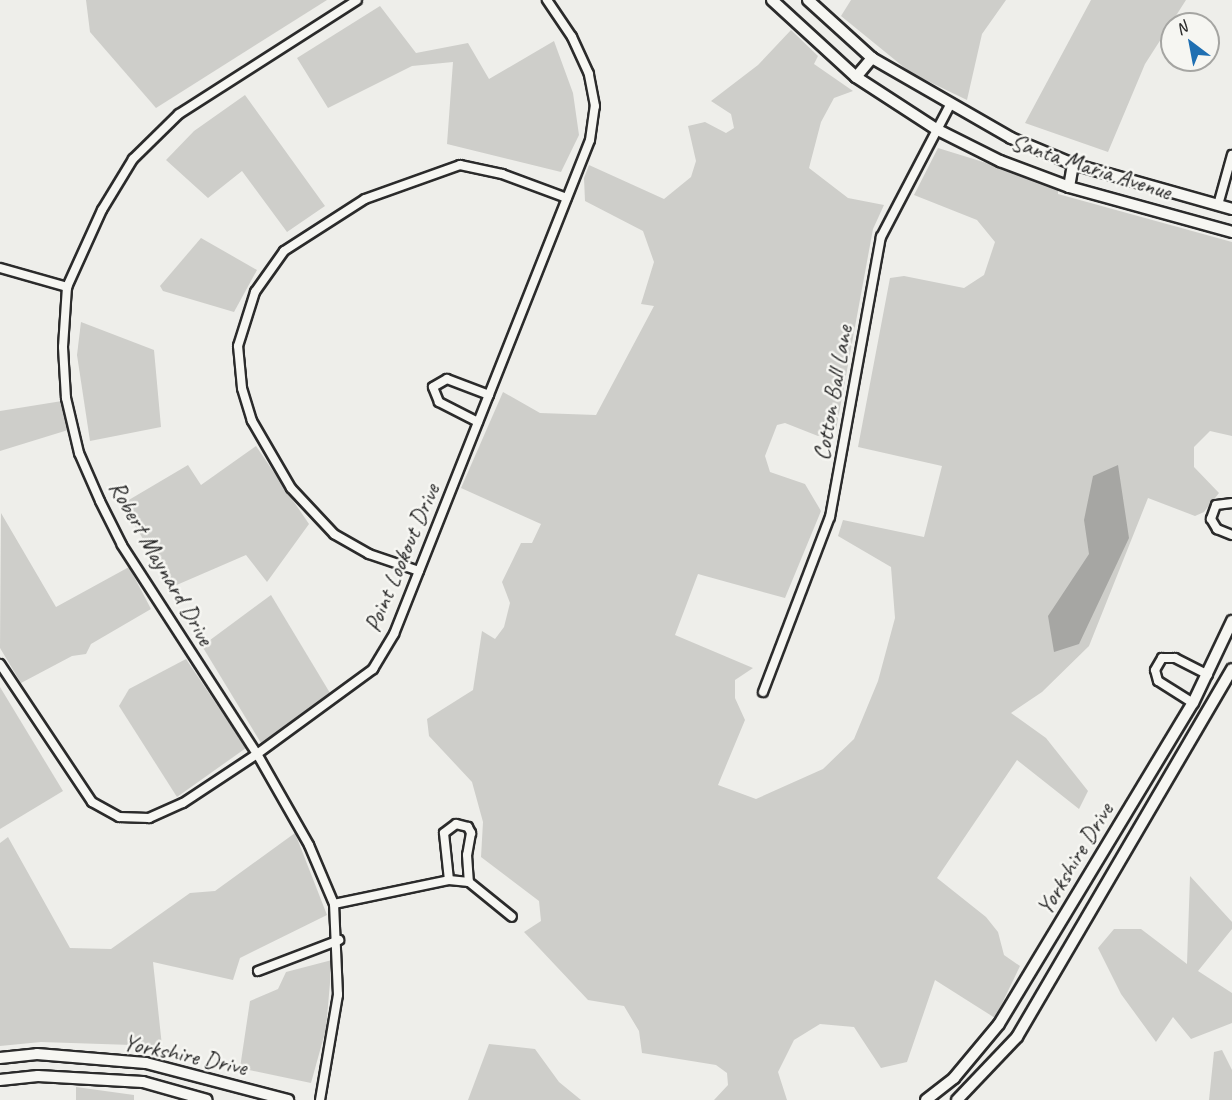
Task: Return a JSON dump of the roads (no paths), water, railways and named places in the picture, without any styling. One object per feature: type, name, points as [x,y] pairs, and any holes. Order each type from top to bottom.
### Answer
[{"type":"street","name":"Robert Maynard Drive","points":[[320,1100],[338,995],[339,940],[334,904],[309,845],[257,754],[122,545],[79,453],[66,398],[63,347],[68,288],[102,210],[133,159],[179,114],[357,0]]},
{"type":"street","name":"Point Lookout Drive","points":[[0,664],[74,779],[92,802],[119,817],[149,818],[183,803],[257,754],[373,669],[394,634],[590,140],[595,106],[589,74],[572,37],[547,0]]},
{"type":"street","name":"Santa Maria Avenue","points":[[772,0],[856,77],[936,129],[1000,161],[1069,187],[1232,232]]},
{"type":"street","name":"Santa Maria Avenue","points":[[808,0],[872,58],[950,105],[1073,164],[1232,209]]},
{"type":"street","points":[[856,77],[872,58]]},
{"type":"street","name":"Cotton Ball Lane","points":[[763,692],[830,517],[881,237],[950,105]]},
{"type":"street","points":[[1218,205],[1232,155]]},
{"type":"street","points":[[1069,187],[1073,164]]},
{"type":"street","points":[[419,571],[369,554],[334,534],[291,488],[252,421],[242,388],[238,346],[255,292],[284,251],[365,199],[460,165],[502,174],[567,198]]},
{"type":"street","points":[[1173,216],[1180,195]]},
{"type":"street","points":[[0,268],[68,288]]},
{"type":"street","points":[[478,422],[439,402],[433,387],[447,379],[489,395]]},
{"type":"street","points":[[1232,503],[1216,505],[1211,519],[1217,529],[1232,535]]},
{"type":"street","name":"Yorkshire Drive","points":[[926,1100],[954,1078],[999,1024],[1193,703],[1232,621]]},
{"type":"street","points":[[1193,703],[1158,681],[1155,670],[1162,658],[1175,658],[1208,675]]},
{"type":"street","name":"Yorkshire Drive","points":[[957,1100],[1017,1037],[1140,831],[1232,669]]},
{"type":"street","points":[[1122,820],[1140,831]]},
{"type":"street","points":[[450,880],[444,833],[456,824],[468,827],[471,833],[467,855],[469,882]]},
{"type":"street","points":[[334,904],[450,880],[469,882],[512,917]]},
{"type":"street","points":[[258,971],[339,940]]},
{"type":"street","name":"Yorkshire Drive","points":[[0,1058],[37,1054],[146,1063],[288,1100]]},
{"type":"street","name":"Yorkshire Drive","points":[[0,1080],[38,1076],[143,1082],[207,1100]]}]
